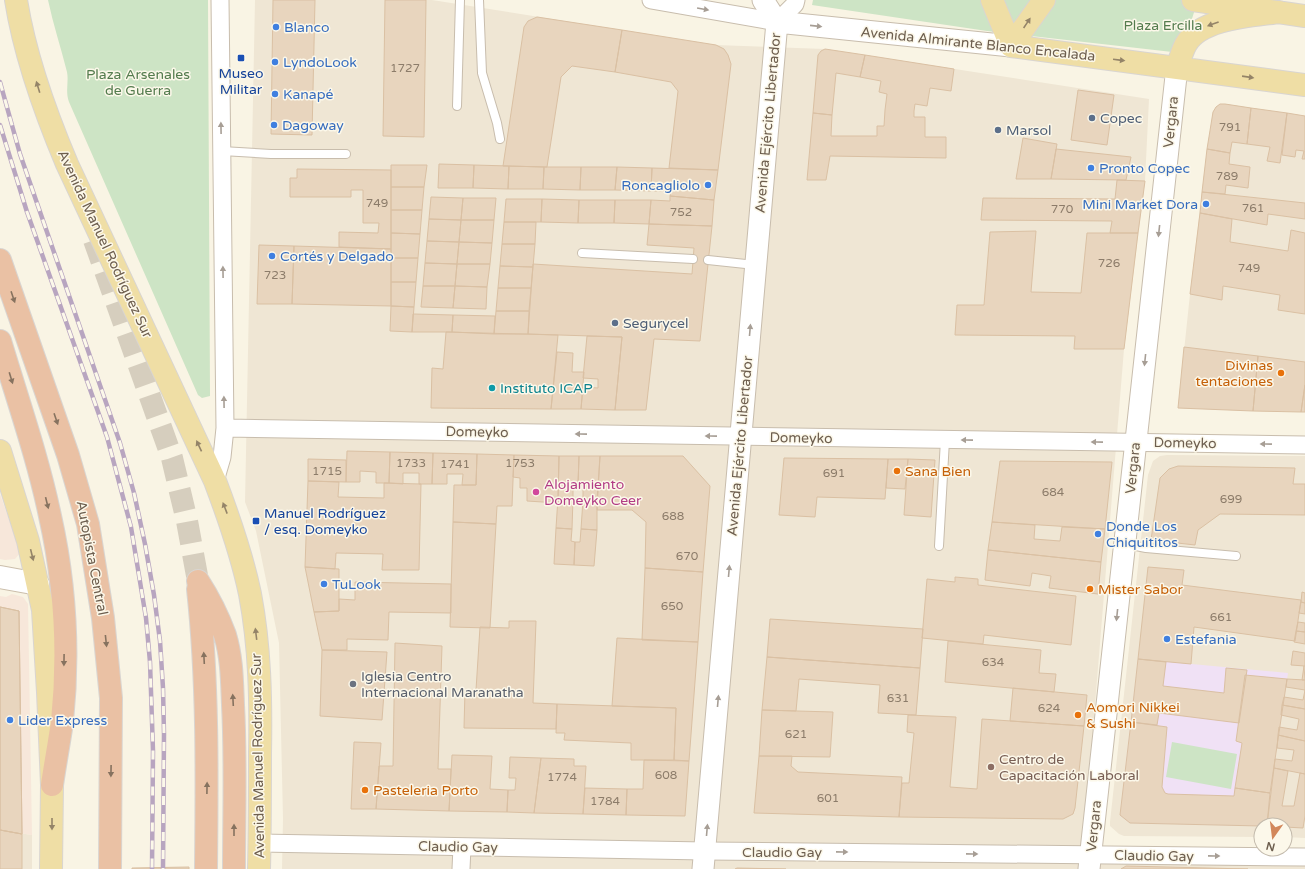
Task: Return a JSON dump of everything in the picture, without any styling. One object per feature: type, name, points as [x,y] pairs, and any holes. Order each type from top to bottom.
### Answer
[{"type":"highway","name":"Autopista Central","points":[[0,260],[68,455],[88,524],[103,618],[111,698],[110,869]]},
{"type":"highway","points":[[0,341],[42,481],[57,553],[63,601],[64,661],[62,721],[52,785]]},
{"type":"highway","points":[[206,869],[207,724],[198,581],[218,616],[225,636],[231,663],[234,724],[234,869]]},
{"type":"main road","name":"Avenida Manuel Rodríguez Sur","points":[[16,0],[28,52],[50,124],[215,481],[241,556],[250,595],[259,664],[261,699],[259,869]]},
{"type":"main road","points":[[992,0],[1011,46]]},
{"type":"main road","points":[[1011,46],[1044,0]]},
{"type":"main road","points":[[1193,0],[1305,16]]},
{"type":"main road","points":[[1177,67],[1186,44],[1192,37],[1205,27],[1216,22],[1279,12]]},
{"type":"main road","name":"Avenida Almirante Blanco Encalada","points":[[1011,46],[1305,85]]},
{"type":"main road","points":[[0,451],[28,542],[38,584],[45,637],[52,785],[52,869]]},
{"type":"main road","points":[[0,577],[38,584]]},
{"type":"street","points":[[215,481],[222,457],[225,428],[220,0]]},
{"type":"street","name":"Avenida Almirante Blanco Encalada","points":[[650,0],[777,22],[1011,46]]},
{"type":"street","points":[[763,0],[777,22],[795,4],[796,0]]},
{"type":"street","name":"Avenida Ejército Libertador","points":[[704,860],[777,22]]},
{"type":"street","name":"Vergara","points":[[1090,862],[1177,67]]},
{"type":"street","name":"Domeyko","points":[[225,428],[1305,445]]},
{"type":"street","name":"Claudio Gay","points":[[260,843],[462,847],[704,860],[1090,862],[1305,857]]},
{"type":"street","points":[[461,869],[462,847]]},
{"type":"lane","points":[[457,106],[460,0]]},
{"type":"lane","points":[[480,0],[482,73],[497,123],[500,139]]},
{"type":"lane","points":[[222,151],[271,154],[346,154]]},
{"type":"lane","points":[[582,253],[693,259]]},
{"type":"lane","points":[[708,260],[756,265]]},
{"type":"lane","points":[[940,546],[945,440]]},
{"type":"lane","points":[[1125,544],[1146,548],[1236,556]]},
{"type":"shaded area","points":[[255,0],[432,0],[716,45],[825,49],[1149,99],[1145,181],[1124,349],[1082,864],[1305,865],[1305,869],[282,869],[283,819],[279,643],[256,531],[245,502]]},
{"type":"shaded area","points":[[1220,104],[1305,116],[1305,412],[1178,408],[1207,149],[1213,112]]},
{"type":"shaded area","points":[[1160,456],[1305,456],[1305,838],[1293,837],[1293,817],[1253,817],[1253,837],[1124,836],[1119,834],[1110,826],[1148,475],[1153,461]]},
{"type":"shaded area","points":[[0,494],[19,548],[20,553],[15,559],[0,559]]},
{"type":"shaded area","name":"Lider Express","points":[[12,594],[23,597],[28,604],[32,835],[0,830],[0,596],[6,597]]},
{"type":"shaded area","points":[[1138,659],[1288,673],[1268,817],[1253,817],[1253,826],[1130,823],[1120,815]]},
{"type":"shaded area","points":[[0,830],[32,835],[32,869],[0,869]]},
{"type":"green space","name":"Plaza Arsenales de Guerra","points":[[48,0],[208,0],[210,396],[202,398],[198,395],[69,102],[67,94],[67,72]]},
{"type":"green space","name":"Plaza Ercilla","points":[[813,0],[1198,0],[1181,53],[987,31],[812,5]]},
{"type":"green space","points":[[1172,742],[1237,754],[1231,789],[1166,777]]},
{"type":"building","points":[[273,0],[315,0],[312,135],[271,134]]},
{"type":"building","points":[[385,0],[426,0],[424,137],[383,136]]},
{"type":"building","points":[[537,17],[622,30],[615,72],[572,66],[561,77],[547,167],[503,166],[524,27],[528,21]]},
{"type":"building","points":[[622,30],[716,45],[724,49],[731,64],[718,170],[669,168],[678,91],[671,82],[615,72]]},
{"type":"building","points":[[825,49],[865,55],[860,77],[836,73],[832,115],[813,113],[818,55]]},
{"type":"building","points":[[865,55],[954,69],[951,91],[930,88],[927,106],[915,104],[914,111],[914,117],[925,117],[925,137],[946,137],[946,158],[830,156],[826,180],[807,180],[813,113],[832,115],[831,136],[877,136],[877,126],[884,126],[887,94],[879,92],[881,81],[860,77]]},
{"type":"building","name":"Copec","points":[[1078,90],[1114,95],[1107,145],[1071,140]]},
{"type":"building","points":[[1220,104],[1251,108],[1247,144],[1232,142],[1230,153],[1207,149],[1213,112]]},
{"type":"building","points":[[1251,108],[1287,113],[1280,163],[1267,161],[1270,147],[1247,144]]},
{"type":"building","points":[[1287,113],[1305,116],[1305,159],[1302,159],[1304,151],[1296,150],[1295,157],[1282,155]]},
{"type":"building","points":[[1023,138],[1057,144],[1051,179],[1016,179]]},
{"type":"building","name":"Pronto Copec","points":[[1056,149],[1131,157],[1126,180],[1051,179]]},
{"type":"building","points":[[1207,149],[1230,153],[1229,164],[1250,167],[1248,188],[1226,185],[1225,194],[1202,192]]},
{"type":"building","points":[[439,164],[474,165],[473,188],[438,188]]},
{"type":"building","points":[[391,165],[427,165],[424,187],[391,187]]},
{"type":"building","points":[[474,165],[509,166],[508,189],[473,188]]},
{"type":"building","points":[[509,166],[544,167],[543,189],[508,189]]},
{"type":"building","points":[[544,167],[581,167],[580,190],[543,189]]},
{"type":"building","points":[[581,167],[617,167],[615,190],[580,190]]},
{"type":"building","points":[[617,167],[652,168],[651,191],[615,190]]},
{"type":"building","points":[[652,168],[718,170],[714,200],[670,196],[671,191],[651,191]]},
{"type":"building","points":[[297,169],[391,170],[391,249],[339,247],[339,232],[378,233],[379,223],[363,223],[363,190],[351,190],[351,197],[290,197],[290,178],[297,178]]},
{"type":"building","points":[[1117,180],[1145,181],[1138,233],[1110,233],[1112,221],[981,220],[983,198],[1115,199]]},
{"type":"building","points":[[391,187],[424,187],[422,210],[391,210]]},
{"type":"building","points":[[1202,192],[1305,203],[1305,219],[1268,214],[1267,225],[1200,213]]},
{"type":"building","points":[[670,196],[714,200],[712,226],[649,224],[651,200],[670,201]]},
{"type":"building","points":[[431,197],[463,198],[461,220],[429,219]]},
{"type":"building","points":[[463,198],[496,198],[494,220],[461,220]]},
{"type":"building","points":[[506,199],[542,199],[541,222],[504,222]]},
{"type":"building","points":[[542,199],[579,200],[578,223],[541,222]]},
{"type":"building","points":[[579,200],[615,200],[614,223],[578,223]]},
{"type":"building","points":[[615,200],[651,200],[649,224],[614,223]]},
{"type":"building","points":[[391,210],[422,210],[420,234],[391,233]]},
{"type":"building","points":[[1200,213],[1232,219],[1230,242],[1288,251],[1291,230],[1305,233],[1305,314],[1278,310],[1280,295],[1223,286],[1222,300],[1190,294]]},
{"type":"building","points":[[429,219],[461,220],[459,242],[427,241]]},
{"type":"building","points":[[461,220],[494,220],[492,243],[459,242]]},
{"type":"building","points":[[504,222],[536,222],[535,244],[502,244]]},
{"type":"building","name":"Segurycel","points":[[649,224],[712,226],[700,341],[654,339],[646,410],[615,410],[622,337],[528,334],[533,264],[692,274],[694,248],[647,245]]},
{"type":"building","points":[[1036,231],[1031,292],[1081,293],[1087,233],[1138,233],[1124,349],[1074,349],[1075,336],[955,335],[957,305],[984,305],[990,232]]},
{"type":"building","points":[[391,233],[420,234],[418,258],[391,258]]},
{"type":"building","points":[[427,241],[459,242],[457,264],[425,263]]},
{"type":"building","points":[[459,242],[492,243],[490,264],[457,264]]},
{"type":"building","points":[[502,244],[535,244],[533,267],[500,266]]},
{"type":"building","points":[[259,245],[294,246],[292,304],[257,304]]},
{"type":"building","points":[[294,246],[391,249],[391,306],[292,304]]},
{"type":"building","points":[[391,258],[418,258],[416,282],[391,282]]},
{"type":"building","points":[[425,263],[457,264],[455,286],[423,286]]},
{"type":"building","points":[[457,264],[490,264],[487,287],[455,286]]},
{"type":"building","points":[[500,266],[533,267],[531,288],[498,288]]},
{"type":"building","points":[[391,282],[416,282],[414,307],[391,306]]},
{"type":"building","points":[[423,286],[455,286],[453,308],[421,307]]},
{"type":"building","points":[[455,286],[487,287],[486,309],[453,308]]},
{"type":"building","points":[[498,288],[531,288],[529,311],[496,311]]},
{"type":"building","points":[[391,306],[414,307],[412,332],[390,331]]},
{"type":"building","points":[[496,311],[529,311],[528,334],[494,334]]},
{"type":"building","points":[[413,314],[453,315],[452,332],[412,332]]},
{"type":"building","points":[[453,315],[495,316],[494,334],[452,332]]},
{"type":"building","name":"Instituto ICAP","points":[[446,332],[558,335],[551,409],[431,408],[432,368],[443,369]]},
{"type":"building","points":[[587,336],[622,337],[615,410],[581,409],[583,387],[598,388],[598,379],[583,378]]},
{"type":"building","points":[[1184,347],[1258,356],[1253,411],[1178,408]]},
{"type":"building","points":[[557,352],[573,353],[572,372],[584,372],[581,409],[551,409]]},
{"type":"building","name":"Divinas tentaciones","points":[[1258,356],[1305,362],[1305,384],[1301,412],[1253,411]]},
{"type":"building","points":[[1305,385],[1305,412],[1301,412]]},
{"type":"building","points":[[347,451],[390,452],[389,483],[376,483],[376,472],[360,471],[360,482],[346,482]]},
{"type":"building","points":[[390,452],[433,453],[432,484],[419,484],[419,473],[403,473],[403,484],[389,483]]},
{"type":"building","points":[[433,453],[477,454],[476,485],[462,485],[463,474],[447,474],[447,484],[432,484]]},
{"type":"building","points":[[477,454],[514,455],[512,506],[497,506],[496,524],[453,522],[454,485],[476,485]]},
{"type":"building","points":[[514,455],[559,456],[558,503],[527,501],[527,488],[520,488],[520,478],[513,477]]},
{"type":"building","points":[[559,456],[579,456],[578,485],[573,485],[573,499],[558,498]]},
{"type":"building","points":[[579,456],[600,456],[597,500],[583,500],[583,485],[578,485]]},
{"type":"building","points":[[600,456],[683,456],[710,486],[703,572],[645,568],[646,522],[632,510],[597,510]]},
{"type":"building","points":[[784,458],[888,459],[885,499],[817,497],[815,517],[779,515]]},
{"type":"building","points":[[308,459],[346,460],[346,482],[308,481]]},
{"type":"building","points":[[888,459],[908,459],[905,489],[886,488]]},
{"type":"building","points":[[908,459],[935,460],[931,517],[904,515]]},
{"type":"building","points":[[1000,461],[1112,462],[1105,529],[992,522]]},
{"type":"building","points":[[1178,466],[1295,468],[1293,484],[1305,484],[1305,515],[1220,514],[1198,530],[1195,545],[1151,540],[1160,478],[1169,469]]},
{"type":"building","points":[[308,481],[339,482],[338,497],[384,498],[384,483],[421,484],[419,570],[382,570],[383,554],[336,553],[335,569],[305,567]]},
{"type":"building","points":[[558,498],[573,499],[572,529],[556,528]]},
{"type":"building","points":[[583,500],[597,500],[597,530],[581,529]]},
{"type":"building","points":[[453,522],[496,524],[490,628],[450,627]]},
{"type":"building","points":[[992,522],[1035,525],[1034,539],[1060,541],[1062,527],[1105,529],[1101,562],[988,550]]},
{"type":"building","points":[[556,528],[572,529],[571,541],[575,542],[574,565],[554,564]]},
{"type":"building","points":[[581,529],[597,530],[594,566],[574,565],[575,542],[580,542]]},
{"type":"building","points":[[988,550],[1101,562],[1098,594],[1049,588],[1051,576],[1032,573],[1030,586],[985,580]]},
{"type":"building","name":"TuLook","points":[[305,567],[339,569],[339,611],[314,612]]},
{"type":"building","points":[[1148,567],[1184,570],[1182,585],[1301,600],[1295,641],[1194,627],[1191,664],[1138,659]]},
{"type":"building","points":[[645,568],[703,572],[698,642],[642,640]]},
{"type":"building","points":[[955,577],[978,579],[978,585],[1076,596],[1071,645],[984,635],[983,644],[922,638],[927,579],[955,582]]},
{"type":"building","points":[[355,582],[451,584],[451,613],[389,612],[388,640],[347,639],[347,650],[322,650],[314,612],[339,611],[339,599],[355,600]]},
{"type":"building","points":[[1302,592],[1305,593],[1305,603],[1301,602]]},
{"type":"building","points":[[1301,602],[1305,603],[1305,614],[1299,613]]},
{"type":"building","name":"Lider Express","points":[[0,607],[19,611],[22,834],[0,830]]},
{"type":"building","name":"Lider Express","points":[[0,607],[19,611],[22,834],[0,830]]},
{"type":"building","points":[[770,619],[923,629],[920,668],[767,657]]},
{"type":"building","points":[[509,621],[536,621],[533,703],[557,704],[556,729],[464,728],[465,690],[476,690],[480,627],[509,628]]},
{"type":"building","points":[[1298,622],[1305,623],[1305,632],[1296,631]]},
{"type":"building","points":[[1296,631],[1305,632],[1305,644],[1294,642]]},
{"type":"building","points":[[617,638],[698,642],[689,761],[674,760],[676,708],[612,706]]},
{"type":"building","points":[[948,641],[1041,650],[1039,673],[1056,674],[1054,692],[945,682]]},
{"type":"building","points":[[395,643],[442,646],[438,769],[451,769],[449,811],[376,809],[379,766],[393,766]]},
{"type":"building","name":"Iglesia Centro Internacional Maranatha","points":[[322,650],[387,652],[382,720],[320,716]]},
{"type":"building","points":[[1293,651],[1305,653],[1305,666],[1291,665]]},
{"type":"building","points":[[767,657],[920,668],[916,715],[878,713],[880,685],[799,679],[796,711],[762,710]]},
{"type":"building","points":[[1138,659],[1166,662],[1163,686],[1224,693],[1226,668],[1247,670],[1239,723],[1159,713],[1157,725],[1131,722]]},
{"type":"building","points":[[1304,666],[1305,680],[1302,680]]},
{"type":"building","points":[[1245,675],[1287,679],[1270,793],[1235,788],[1242,743],[1236,741]]},
{"type":"building","points":[[1287,679],[1305,680],[1305,690],[1286,687]]},
{"type":"building","points":[[1013,688],[1087,695],[1084,726],[1010,721]]},
{"type":"building","points":[[1305,690],[1305,709],[1282,705],[1284,697],[1303,700]]},
{"type":"building","points":[[557,704],[676,708],[674,760],[631,760],[631,743],[564,740],[565,733],[556,733]]},
{"type":"building","points":[[1282,705],[1305,709],[1305,741],[1278,735],[1279,727],[1297,730],[1299,719],[1281,715]]},
{"type":"building","points":[[762,710],[833,712],[830,757],[759,756]]},
{"type":"building","name":"Centro de Capacitación Laboral","points":[[908,715],[956,717],[950,787],[977,789],[982,719],[1084,726],[1075,808],[1073,814],[1063,819],[899,817],[902,783],[909,783],[914,733],[907,732]]},
{"type":"building","points":[[1131,722],[1167,727],[1162,787],[1165,793],[1234,796],[1235,788],[1270,793],[1268,817],[1253,817],[1253,826],[1130,823],[1120,815]]},
{"type":"building","points":[[1278,735],[1305,741],[1305,774],[1274,768],[1275,759],[1292,761],[1294,750],[1277,748]]},
{"type":"building","name":"Pasteleria Porto","points":[[354,742],[381,743],[376,809],[351,809]]},
{"type":"building","points":[[452,755],[492,756],[490,789],[508,790],[507,812],[449,811]]},
{"type":"building","points":[[759,756],[792,756],[791,766],[798,772],[902,777],[899,817],[754,813]]},
{"type":"building","points":[[510,757],[541,758],[534,813],[507,812],[508,790],[515,790],[516,778],[509,778]]},
{"type":"building","points":[[541,758],[574,759],[574,766],[586,766],[583,814],[534,813]]},
{"type":"building","points":[[644,760],[689,761],[685,816],[626,815],[627,789],[643,789]]},
{"type":"building","points":[[1274,768],[1288,771],[1282,806],[1294,806],[1300,773],[1305,774],[1305,816],[1303,828],[1293,827],[1293,817],[1268,817]]},
{"type":"building","points":[[585,788],[627,789],[626,815],[583,814]]},
{"type":"building","points":[[0,830],[22,834],[22,869],[0,869]]},
{"type":"building","points":[[1126,866],[1248,869],[1121,869]]},
{"type":"building","points":[[189,867],[189,869],[132,869],[132,868]]},
{"type":"building","points":[[737,868],[786,869],[735,869]]},
{"type":"tunnel","points":[[94,240],[172,458],[187,521],[198,581]]},
{"type":"railway","points":[[0,82],[20,154],[120,443],[134,493],[145,544],[160,641],[163,688],[163,869]]},
{"type":"railway","points":[[0,125],[27,212],[107,437],[131,527],[146,618],[150,662],[153,751],[152,869]]},
{"type":"place","name":"Blanco","points":[[276,27]]},
{"type":"place","name":"Museo Militar","points":[[241,58]]},
{"type":"place","name":"LyndoLook","points":[[275,62]]},
{"type":"place","name":"Kanapé","points":[[275,94]]},
{"type":"place","name":"Copec","points":[[1092,118]]},
{"type":"place","name":"Dagoway","points":[[274,125]]},
{"type":"place","name":"Marsol","points":[[998,130]]},
{"type":"place","name":"Pronto Copec","points":[[1091,168]]},
{"type":"place","name":"Roncagliolo","points":[[708,185]]},
{"type":"place","name":"Mini Market Dora","points":[[1206,204]]},
{"type":"place","name":"Cortés y Delgado","points":[[272,256]]},
{"type":"place","name":"Segurycel","points":[[615,323]]},
{"type":"place","name":"Divinas tentaciones","points":[[1281,373]]},
{"type":"place","name":"Instituto ICAP","points":[[492,388]]},
{"type":"place","name":"Sana Bien","points":[[897,471]]},
{"type":"place","name":"Alojamiento Domeyko Ceer","points":[[536,492]]},
{"type":"place","name":"Manuel Rodríguez / esq. Domeyko","points":[[256,521]]},
{"type":"place","name":"Donde Los Chiquititos","points":[[1098,534]]},
{"type":"place","name":"TuLook","points":[[324,584]]},
{"type":"place","name":"Mister Sabor","points":[[1090,589]]},
{"type":"place","name":"Estefania","points":[[1167,639]]},
{"type":"place","name":"Iglesia Centro Internacional Maranatha","points":[[353,684]]},
{"type":"place","name":"Aomori Nikkei & Sushi","points":[[1078,715]]},
{"type":"place","name":"Lider Express","points":[[10,720]]},
{"type":"place","name":"Centro de Capacitación Laboral","points":[[991,767]]},
{"type":"place","name":"Pasteleria Porto","points":[[365,790]]}]
